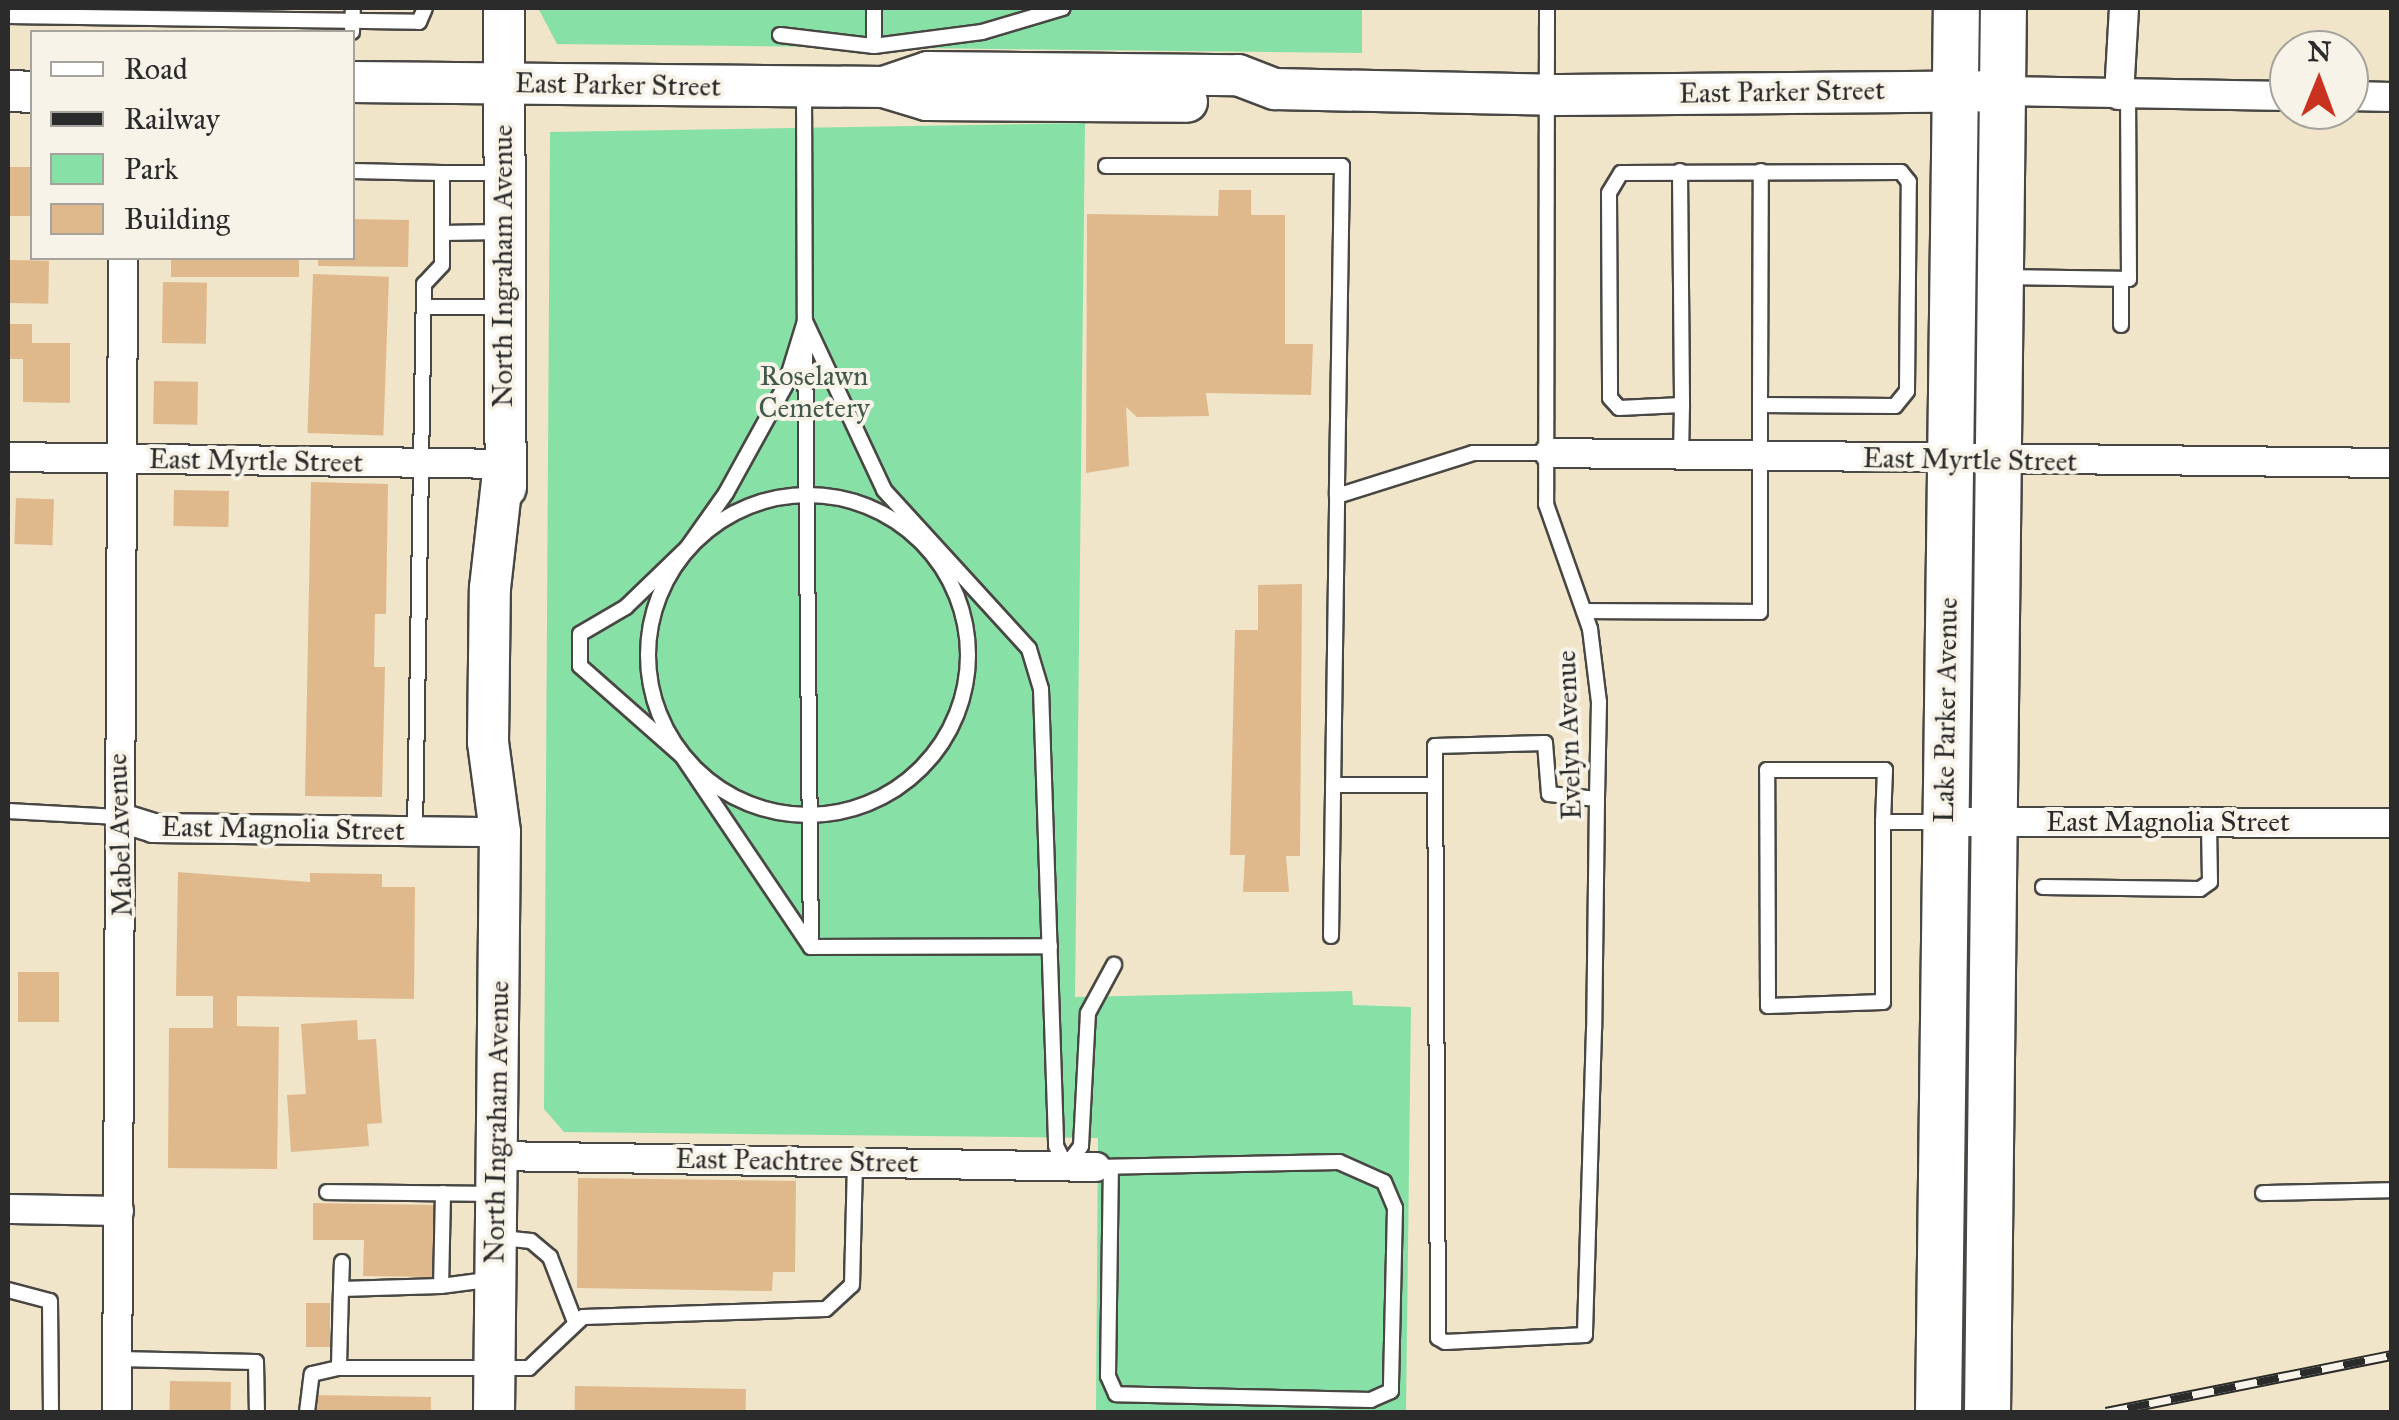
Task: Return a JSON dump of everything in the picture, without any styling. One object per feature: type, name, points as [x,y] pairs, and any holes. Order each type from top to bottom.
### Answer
[{"type":"main road","name":"Lake Parker Avenue","points":[[1938,1412],[1956,8]]},
{"type":"main road","name":"Lake Parker Avenue","points":[[1986,1412],[2003,8]]},
{"type":"street","name":"North Ingraham Avenue","points":[[494,1412],[500,832],[515,738],[504,464],[504,8]]},
{"type":"street","points":[[2124,8],[2124,95]]},
{"type":"street","name":"East Parker Street","points":[[355,82],[884,88],[928,72],[1238,74],[1276,90],[1552,95],[1955,90],[2269,96]]},
{"type":"street","name":"Mabel Avenue","points":[[117,1412],[123,260]]},
{"type":"street","name":"East Myrtle Street","points":[[1549,453],[1950,461],[2392,463]]},
{"type":"street","name":"East Myrtle Street","points":[[8,457],[504,464]]},
{"type":"street","name":"East Magnolia Street","points":[[118,817],[153,828],[500,832]]},
{"type":"street","name":"East Magnolia Street","points":[[1945,822],[2392,823]]},
{"type":"street","name":"East Peachtree Street","points":[[497,1175],[854,1163],[1104,1167]]},
{"type":"street","points":[[8,1209],[120,1211]]},
{"type":"lane","points":[[8,16],[57,12],[418,22],[425,8]]},
{"type":"lane","points":[[874,8],[874,46]]},
{"type":"lane","points":[[780,34],[874,46],[982,32],[1063,8]]},
{"type":"lane","name":"Evelyn Avenue","points":[[1434,785],[1438,1338],[1579,1340],[1588,1290],[1598,799],[1596,659],[1584,611],[1548,524],[1552,95],[1548,8]]},
{"type":"lane","points":[[804,86],[810,947]]},
{"type":"lane","points":[[2000,277],[2129,278],[2124,95]]},
{"type":"lane","points":[[1106,166],[1342,166],[1331,936]]},
{"type":"lane","points":[[1584,611],[1760,612],[1764,458],[1760,405],[1761,171]]},
{"type":"lane","points":[[355,172],[502,173]]},
{"type":"lane","points":[[1680,172],[1682,456]]},
{"type":"lane","points":[[1682,404],[1619,408],[1610,380],[1610,192],[1621,173],[1902,172],[1909,182],[1907,392],[1894,406],[1760,405]]},
{"type":"lane","points":[[415,831],[424,284],[442,266],[442,173]]},
{"type":"lane","points":[[442,233],[503,232]]},
{"type":"lane","points":[[2121,279],[2122,325]]},
{"type":"lane","points":[[424,307],[503,308]]},
{"type":"lane","points":[[805,321],[785,386],[657,600],[647,674],[682,756],[810,947]]},
{"type":"lane","points":[[805,321],[884,490],[933,553],[960,598],[970,648],[956,714],[906,783],[860,807],[809,816],[761,809],[718,788],[580,666],[580,634],[626,607],[687,548],[735,512],[806,494],[854,500],[898,520],[933,553],[1029,648],[1041,689],[1056,1146],[1066,1166],[1082,1146],[1088,1013],[1114,966]]},
{"type":"lane","points":[[1336,496],[1473,453],[1549,453]]},
{"type":"lane","points":[[1333,785],[1434,785],[1440,741],[1545,744],[1549,794],[1598,799]]},
{"type":"lane","points":[[1767,770],[1885,770],[1883,822],[1883,1002],[1768,1006],[1767,770]]},
{"type":"lane","name":"East Magnolia Street","points":[[8,812],[118,817]]},
{"type":"lane","points":[[1883,822],[1945,822]]},
{"type":"lane","points":[[2043,887],[2200,889],[2210,882],[2210,822]]},
{"type":"lane","points":[[810,947],[1050,946]]},
{"type":"lane","points":[[1339,1162],[1384,1182],[1396,1208],[1391,1391],[1352,1400],[1116,1394],[1108,1376],[1104,1167],[1339,1162]]},
{"type":"lane","points":[[307,1412],[312,1374],[339,1368],[529,1368],[575,1322],[826,1309],[852,1285],[854,1163]]},
{"type":"lane","points":[[327,1192],[443,1193],[497,1175]]},
{"type":"lane","points":[[2263,1192],[2392,1190]]},
{"type":"lane","points":[[441,1286],[443,1193]]},
{"type":"lane","points":[[496,1237],[531,1240],[550,1257],[575,1322]]},
{"type":"lane","points":[[339,1368],[342,1262]]},
{"type":"lane","points":[[341,1289],[441,1286],[495,1279]]},
{"type":"lane","points":[[8,1290],[50,1302],[52,1412]]},
{"type":"lane","points":[[118,1358],[256,1362],[256,1412]]},
{"type":"green space","points":[[538,8],[1362,8],[1362,53],[557,44]]},
{"type":"green space","name":"Roselawn Cemetery","points":[[1085,123],[1075,997],[1352,991],[1353,1005],[1411,1007],[1406,1412],[1096,1412],[1098,1138],[564,1132],[544,1109],[550,132]]},
{"type":"building","points":[[8,167],[30,167],[30,216],[8,216]]},
{"type":"building","points":[[1219,190],[1251,190],[1251,215],[1285,215],[1285,344],[1313,344],[1311,395],[1206,393],[1209,416],[1137,417],[1126,407],[1129,466],[1086,473],[1087,214],[1218,216]]},
{"type":"building","points":[[355,219],[409,220],[408,267],[318,266],[318,260],[355,260]]},
{"type":"building","points":[[8,260],[49,261],[48,304],[8,303]]},
{"type":"building","points":[[171,260],[299,260],[299,277],[171,277]]},
{"type":"building","points":[[313,274],[389,277],[383,436],[307,433]]},
{"type":"building","points":[[163,282],[207,283],[206,344],[162,343]]},
{"type":"building","points":[[8,324],[32,324],[32,343],[70,343],[70,403],[23,402],[23,359],[8,359]]},
{"type":"building","points":[[154,381],[198,382],[197,425],[153,424]]},
{"type":"building","points":[[311,482],[388,484],[386,614],[375,614],[374,667],[385,667],[382,797],[305,796]]},
{"type":"building","points":[[174,490],[229,491],[228,527],[173,526]]},
{"type":"building","points":[[16,498],[54,499],[52,545],[14,544]]},
{"type":"building","points":[[1302,584],[1300,856],[1286,856],[1289,892],[1243,892],[1245,855],[1230,855],[1235,630],[1258,630],[1258,585]]},
{"type":"building","points":[[178,872],[310,882],[310,873],[382,874],[382,887],[415,887],[414,999],[237,996],[237,1026],[279,1027],[277,1169],[168,1168],[169,1028],[213,1028],[213,996],[176,996]]},
{"type":"building","points":[[18,972],[59,972],[59,1022],[18,1022]]},
{"type":"building","points":[[357,1020],[358,1040],[376,1039],[382,1123],[367,1124],[369,1146],[291,1152],[287,1095],[306,1094],[301,1024]]},
{"type":"building","points":[[578,1178],[796,1181],[795,1272],[773,1272],[772,1291],[577,1288]]},
{"type":"building","points":[[313,1203],[434,1205],[433,1277],[363,1276],[364,1240],[313,1240]]},
{"type":"building","points":[[306,1303],[330,1303],[330,1347],[306,1347]]},
{"type":"building","points":[[170,1381],[231,1382],[230,1412],[169,1412]]},
{"type":"building","points":[[575,1386],[746,1389],[746,1412],[575,1412]]},
{"type":"building","points":[[315,1395],[431,1397],[431,1412],[315,1412]]},
{"type":"railway","points":[[2106,1412],[2392,1355]]}]
